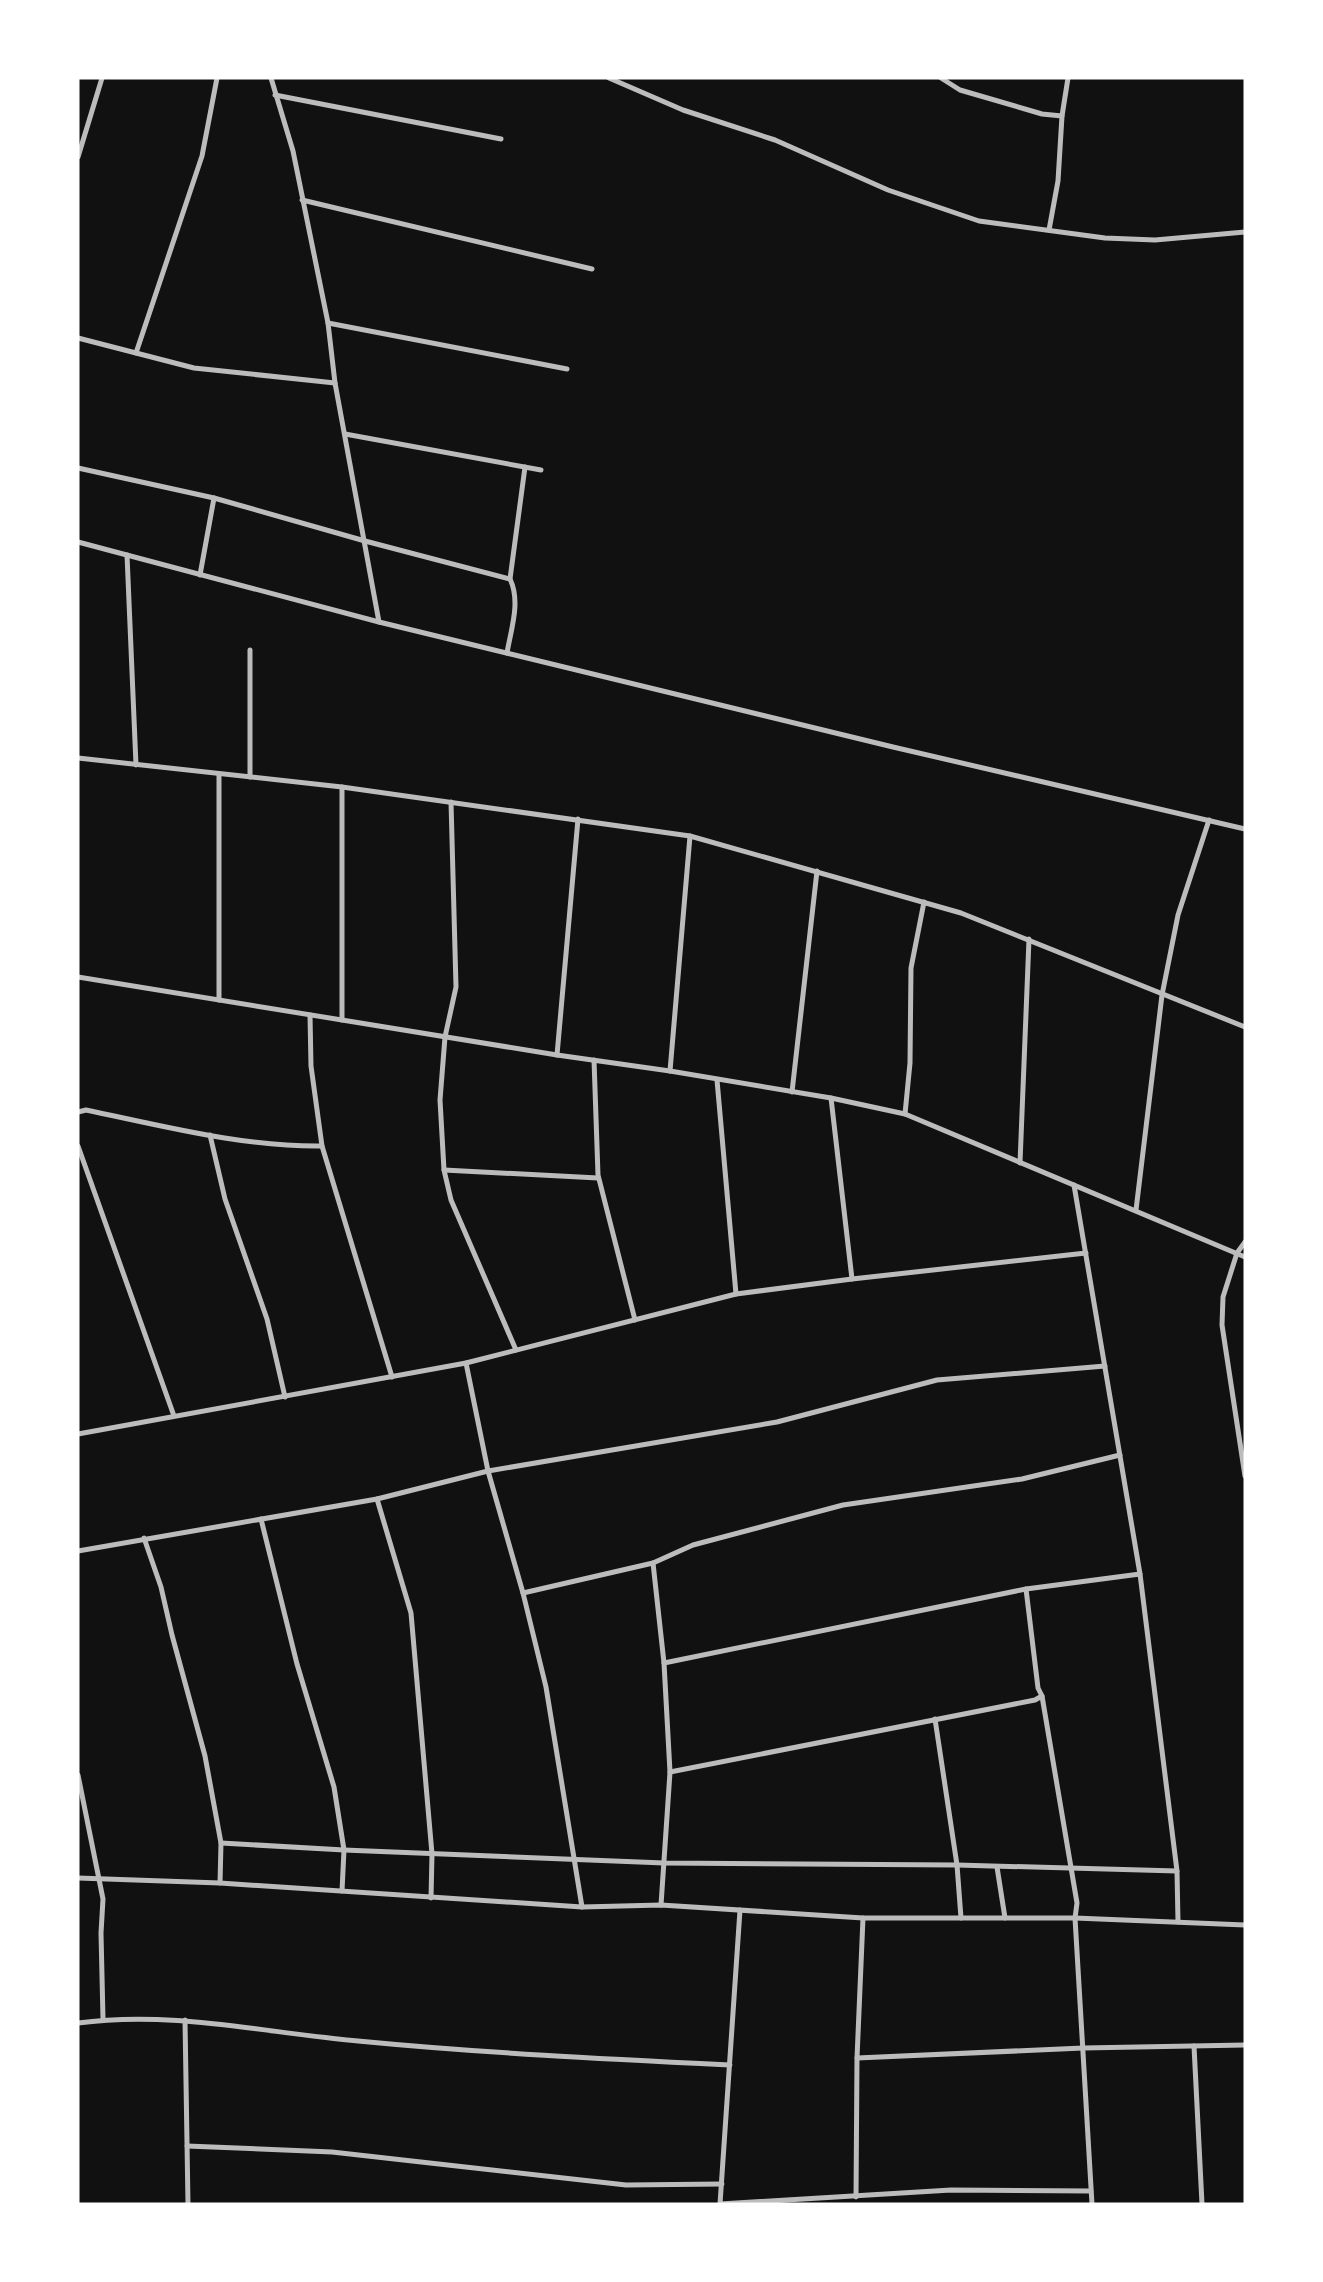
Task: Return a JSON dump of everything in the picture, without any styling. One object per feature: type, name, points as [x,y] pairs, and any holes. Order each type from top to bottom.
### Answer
[{"type":"street","points":[[78,157],[102,78]]},
{"type":"street","points":[[136,353],[202,156],[218,78]]},
{"type":"street","points":[[271,78],[293,151],[328,323],[335,383],[379,622]]},
{"type":"street","points":[[610,78],[683,110],[775,140],[888,190],[979,221],[1105,238],[1155,240],[1245,232]]},
{"type":"street","points":[[941,78],[960,90],[1042,114],[1062,116]]},
{"type":"street","points":[[1048,230],[1058,181],[1062,116],[1068,78]]},
{"type":"street","points":[[274,94],[501,139]]},
{"type":"street","points":[[302,200],[592,269]]},
{"type":"street","points":[[328,323],[567,369]]},
{"type":"street","points":[[78,338],[194,368],[335,383]]},
{"type":"street","points":[[345,434],[541,470]]},
{"type":"street","points":[[507,653],[516,600],[515,589],[510,579],[525,467]]},
{"type":"street","points":[[78,468],[214,498],[510,579]]},
{"type":"street","points":[[200,574],[214,498]]},
{"type":"street","points":[[78,542],[379,622],[893,747],[1245,829]]},
{"type":"street","points":[[127,555],[136,765]]},
{"type":"street","points":[[250,650],[250,777]]},
{"type":"street","points":[[78,759],[342,787],[690,836],[961,913],[1245,1027]]},
{"type":"street","points":[[219,774],[219,1000]]},
{"type":"street","points":[[342,787],[342,1020]]},
{"type":"street","points":[[451,802],[456,987],[445,1036],[440,1100],[444,1170],[451,1200],[516,1350]]},
{"type":"street","points":[[557,1055],[578,819]]},
{"type":"street","points":[[1136,1210],[1162,995],[1178,915],[1209,820]]},
{"type":"street","points":[[670,1071],[690,836]]},
{"type":"street","points":[[792,1092],[817,871]]},
{"type":"street","points":[[905,1114],[910,1063],[912,968],[924,902]]},
{"type":"street","points":[[1020,1163],[1029,939]]},
{"type":"street","points":[[78,977],[557,1055],[670,1071],[831,1098],[905,1114],[1245,1257]]},
{"type":"street","points":[[310,1015],[311,1065],[322,1146],[392,1377]]},
{"type":"street","points":[[594,1060],[598,1178],[635,1320]]},
{"type":"street","points":[[717,1080],[736,1294]]},
{"type":"street","points":[[831,1098],[852,1279]]},
{"type":"street","points":[[78,1112],[86,1110],[210,1135],[284,1146],[322,1146]]},
{"type":"street","points":[[210,1135],[225,1199],[267,1319],[285,1397]]},
{"type":"street","points":[[78,1146],[174,1416]]},
{"type":"street","points":[[444,1170],[598,1178]]},
{"type":"street","points":[[1074,1185],[1140,1574],[1177,1871],[1178,1922]]},
{"type":"street","points":[[1245,1242],[1237,1253],[1223,1297],[1222,1325],[1245,1476]]},
{"type":"street","points":[[78,1434],[466,1363],[736,1294],[1086,1253]]},
{"type":"street","points":[[466,1363],[488,1471],[523,1593],[546,1687],[576,1859],[582,1907]]},
{"type":"street","points":[[78,1551],[377,1499],[488,1471],[777,1422],[937,1380],[1105,1366]]},
{"type":"street","points":[[1238,1419],[1245,1419]]},
{"type":"street","points":[[523,1593],[653,1563],[693,1545],[843,1505],[1022,1479],[1120,1455]]},
{"type":"street","points":[[377,1499],[411,1613],[432,1854],[431,1898]]},
{"type":"street","points":[[261,1519],[297,1664],[334,1787],[344,1850],[342,1891]]},
{"type":"street","points":[[144,1538],[161,1587],[205,1756],[221,1843],[220,1883]]},
{"type":"street","points":[[653,1563],[664,1663],[670,1772],[661,1905]]},
{"type":"street","points":[[664,1663],[1026,1589],[1140,1574]]},
{"type":"street","points":[[1026,1589],[1038,1688],[1042,1696],[1077,1903],[1075,1918],[1092,2204]]},
{"type":"street","points":[[670,1772],[1035,1700],[1042,1696]]},
{"type":"street","points":[[935,1719],[957,1866],[961,1918]]},
{"type":"street","points":[[78,1775],[103,1899],[101,1933],[103,2019]]},
{"type":"street","points":[[221,1843],[664,1863],[1177,1871]]},
{"type":"street","points":[[997,1867],[1005,1918]]},
{"type":"street","points":[[78,1878],[220,1883],[582,1907],[661,1905],[863,1918],[1075,1918],[1245,1925]]},
{"type":"street","points":[[740,1910],[720,2204],[951,2190],[1091,2191]]},
{"type":"street","points":[[856,2197],[857,2058],[863,1918]]},
{"type":"street","points":[[78,2023],[103,2019],[185,2020],[356,2041],[536,2055],[730,2066]]},
{"type":"street","points":[[185,2020],[188,2204]]},
{"type":"street","points":[[1194,2046],[1202,2204]]},
{"type":"street","points":[[857,2058],[1083,2048],[1245,2046]]},
{"type":"street","points":[[187,2146],[332,2152],[626,2185],[722,2184]]}]
